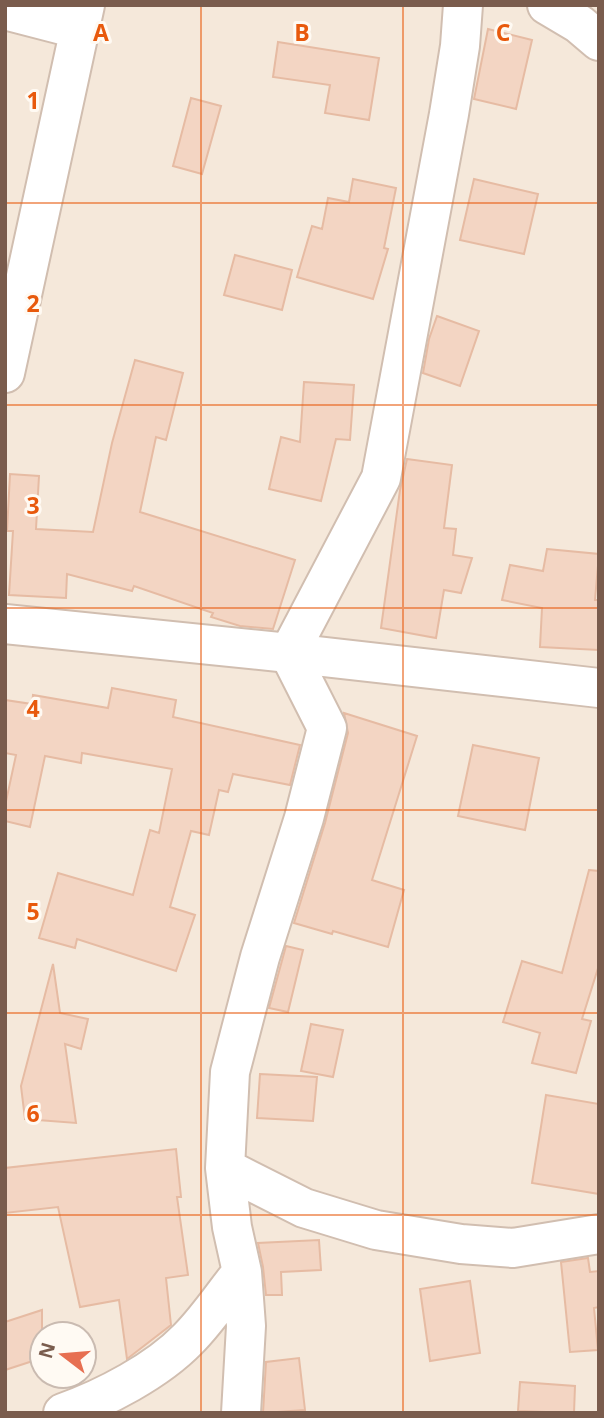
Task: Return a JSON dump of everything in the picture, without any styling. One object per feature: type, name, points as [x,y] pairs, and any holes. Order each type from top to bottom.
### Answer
[{"type":"street","points":[[289,653],[381,478],[449,114],[460,46],[463,5]]},
{"type":"street","points":[[547,5],[579,24],[599,41]]},
{"type":"street","points":[[5,10],[81,17],[5,373]]},
{"type":"street","points":[[5,624],[599,688]]},
{"type":"street","points":[[242,1413],[246,1326],[242,1272],[232,1227],[225,1168],[230,1072],[260,957],[304,818],[327,728],[289,653]]},
{"type":"street","points":[[225,1168],[304,1208],[376,1230],[461,1244],[513,1248],[599,1234]]},
{"type":"street","points":[[63,1413],[131,1381],[171,1354],[188,1340],[242,1272]]},
{"type":"shaded area","points":[[5,5],[599,5],[599,1413],[5,1413]]},
{"type":"building","points":[[488,29],[532,40],[516,109],[474,99]]},
{"type":"building","points":[[278,42],[379,58],[369,120],[325,113],[330,85],[273,77]]},
{"type":"building","points":[[191,98],[221,106],[202,174],[173,166]]},
{"type":"building","points":[[353,179],[396,188],[384,248],[388,249],[373,299],[297,277],[312,226],[322,229],[328,198],[349,202]]},
{"type":"building","points":[[474,179],[538,194],[524,254],[460,240]]},
{"type":"building","points":[[235,255],[292,270],[282,310],[224,295]]},
{"type":"building","points":[[437,316],[479,331],[460,386],[423,373],[429,339]]},
{"type":"building","points":[[135,360],[183,373],[166,440],[156,437],[140,512],[295,560],[273,629],[240,626],[211,617],[213,613],[134,586],[132,591],[67,574],[66,598],[9,595],[13,531],[7,531],[10,474],[39,476],[36,529],[93,532],[112,443]]},
{"type":"building","points":[[304,382],[354,385],[350,440],[336,439],[321,501],[269,489],[281,437],[300,442]]},
{"type":"building","points":[[407,459],[452,465],[444,528],[456,529],[453,555],[472,558],[461,593],[444,590],[436,638],[381,628],[400,490]]},
{"type":"building","points":[[547,549],[599,554],[595,600],[599,600],[599,650],[540,647],[542,608],[502,600],[510,565],[543,571]]},
{"type":"building","points":[[112,688],[176,700],[173,717],[300,745],[290,785],[233,774],[228,792],[219,790],[209,835],[191,831],[170,907],[195,915],[176,971],[77,939],[75,948],[39,938],[58,873],[133,895],[150,830],[159,833],[172,769],[82,753],[81,763],[45,756],[30,827],[5,821],[5,806],[16,755],[5,753],[5,700],[32,704],[33,695],[108,708]]},
{"type":"building","points":[[344,713],[417,736],[372,880],[404,890],[388,947],[294,923],[325,823],[348,733]]},
{"type":"building","points":[[473,745],[539,758],[525,830],[458,816]]},
{"type":"building","points":[[589,870],[599,871],[599,965],[582,1019],[591,1021],[576,1073],[532,1063],[540,1033],[503,1022],[522,961],[562,973]]},
{"type":"building","points":[[286,946],[303,950],[288,1012],[269,1008]]},
{"type":"building","points":[[53,964],[60,1013],[88,1019],[81,1049],[65,1044],[76,1123],[25,1119],[21,1086]]},
{"type":"building","points":[[311,1024],[343,1030],[333,1077],[301,1071]]},
{"type":"building","points":[[260,1074],[317,1077],[313,1121],[257,1118]]},
{"type":"building","points":[[546,1095],[599,1104],[599,1194],[532,1183]]},
{"type":"building","points":[[176,1149],[181,1197],[177,1197],[188,1275],[166,1278],[171,1325],[127,1359],[119,1300],[80,1307],[58,1207],[5,1213],[5,1168]]},
{"type":"building","points":[[319,1240],[321,1270],[281,1272],[282,1295],[266,1295],[258,1243]]},
{"type":"building","points":[[588,1258],[590,1272],[599,1271],[599,1307],[594,1308],[598,1350],[570,1352],[561,1262]]},
{"type":"building","points":[[470,1281],[480,1353],[430,1361],[420,1289]]},
{"type":"building","points":[[42,1310],[42,1320],[28,1320],[28,1363],[5,1370],[5,1322]]},
{"type":"building","points":[[299,1358],[305,1410],[263,1413],[266,1362]]},
{"type":"building","points":[[520,1382],[575,1386],[574,1413],[518,1411]]}]
